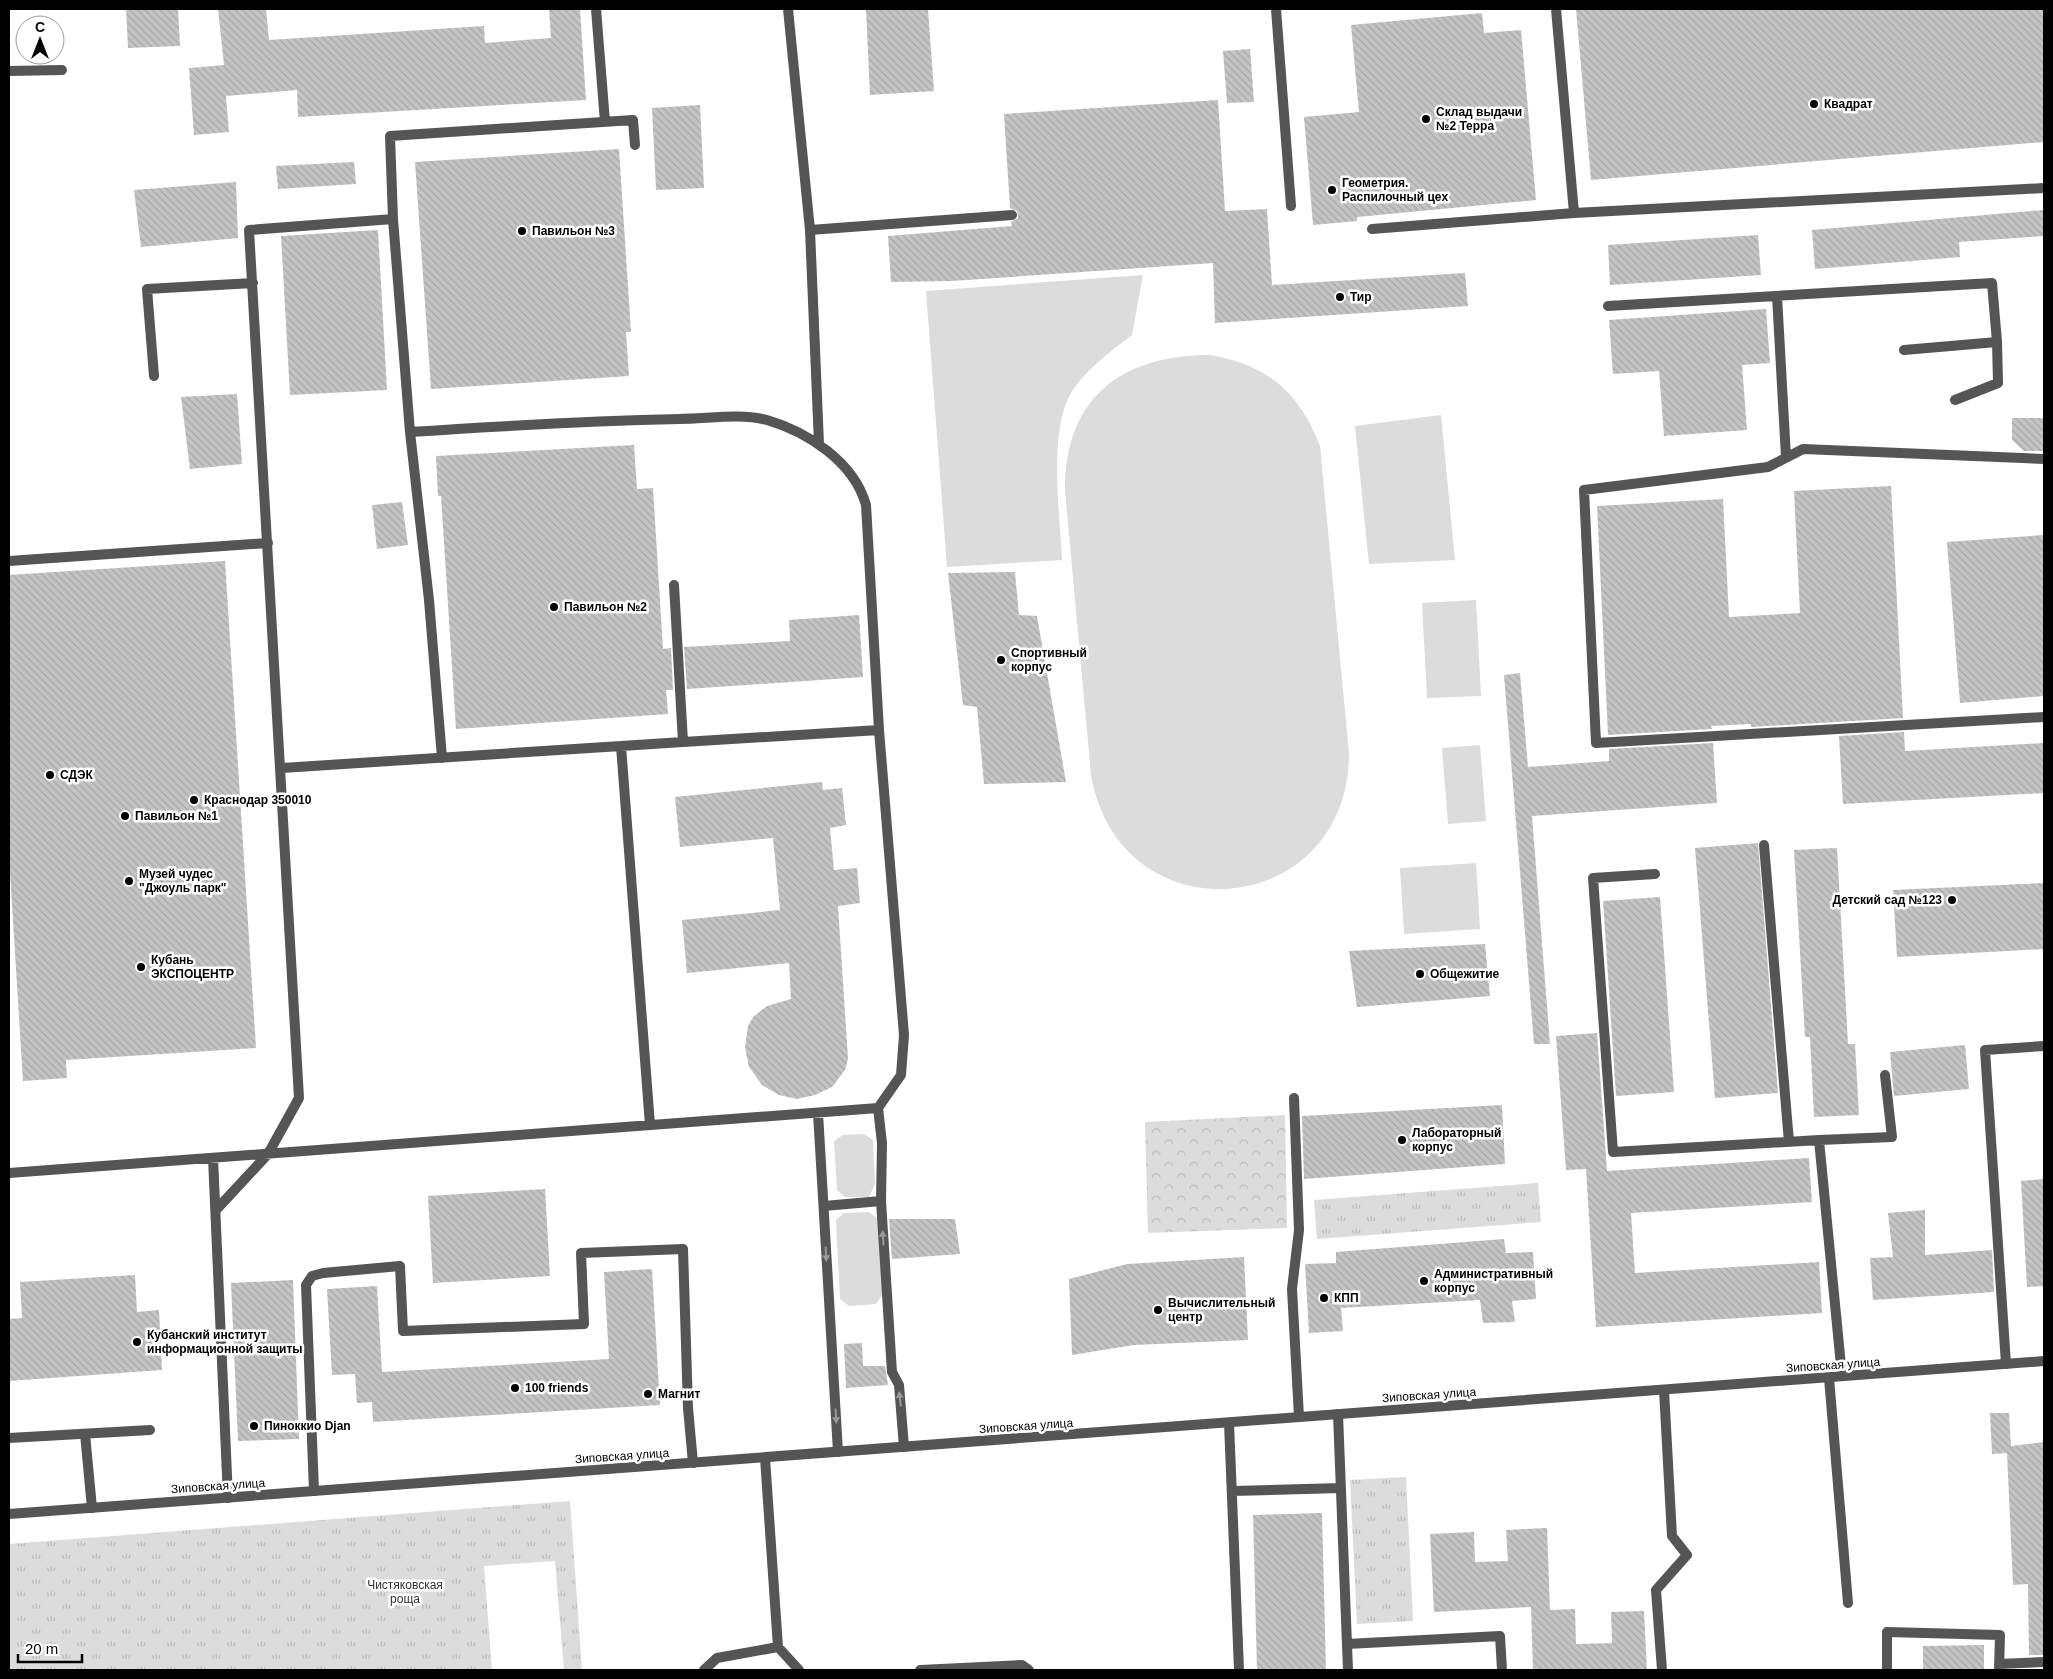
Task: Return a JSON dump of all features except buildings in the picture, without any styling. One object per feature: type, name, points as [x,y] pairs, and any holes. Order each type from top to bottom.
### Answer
[{"type":"street","points":[[596,9],[605,122]]},
{"type":"street","points":[[788,9],[810,230],[819,444]]},
{"type":"street","points":[[1276,9],[1291,206]]},
{"type":"street","points":[[1556,9],[1574,214]]},
{"type":"street","points":[[9,71],[62,70]]},
{"type":"street","points":[[442,758],[429,600],[410,432],[393,220],[390,136],[634,120],[636,145]]},
{"type":"street","points":[[1372,229],[1574,214],[2044,188]]},
{"type":"street","points":[[810,230],[1012,215]]},
{"type":"street","points":[[216,1210],[268,1154],[299,1098],[282,768],[249,230],[393,220]]},
{"type":"street","points":[[154,376],[147,289],[253,284]]},
{"type":"street","points":[[1608,306],[1992,284],[1998,383],[1955,400]]},
{"type":"street","points":[[1777,296],[1786,457]]},
{"type":"street","points":[[1904,350],[1997,342]]},
{"type":"street","points":[[410,432],[651,420],[755,418],[800,433],[819,444],[852,474],[862,490],[866,505],[880,730],[904,1035],[901,1075],[878,1108],[882,1143],[881,1201],[892,1372],[899,1385],[904,1447]]},
{"type":"street","points":[[2044,459],[1803,449],[1768,467],[1584,490],[1596,743],[2044,717]]},
{"type":"street","points":[[9,561],[268,543]]},
{"type":"street","points":[[674,585],[683,742]]},
{"type":"street","points":[[282,768],[880,730]]},
{"type":"street","points":[[620,746],[650,1125]]},
{"type":"street","points":[[1764,845],[1789,1142]]},
{"type":"street","points":[[1655,874],[1593,878],[1613,1152],[1892,1137],[1885,1076]]},
{"type":"street","points":[[2006,1364],[1985,1050],[2044,1046]]},
{"type":"street","points":[[1294,1098],[1299,1230],[1292,1289],[1299,1417]]},
{"type":"street","points":[[9,1172],[878,1108]]},
{"type":"street","points":[[818,1113],[838,1452]]},
{"type":"street","points":[[1818,1140],[1842,1376]]},
{"type":"street","points":[[213,1158],[228,1498]]},
{"type":"street","points":[[824,1206],[881,1201]]},
{"type":"street","points":[[314,1492],[306,1285],[312,1276],[323,1273],[400,1266],[403,1331],[584,1324],[581,1253],[683,1249],[688,1408],[693,1463]]},
{"type":"street","name":"Зиповская улица","points":[[9,1514],[2044,1361]]},
{"type":"street","points":[[1829,1378],[1848,1603]]},
{"type":"street","points":[[1662,1670],[1656,1590],[1688,1556],[1672,1536],[1664,1390]]},
{"type":"street","points":[[1338,1414],[1348,1670]]},
{"type":"street","points":[[1229,1423],[1239,1670]]},
{"type":"street","points":[[9,1438],[150,1430]]},
{"type":"street","points":[[85,1434],[92,1508]]},
{"type":"street","points":[[765,1458],[778,1647],[799,1670]]},
{"type":"street","points":[[1232,1492],[1340,1488]]},
{"type":"street","points":[[1887,1670],[1887,1632],[2000,1635],[2000,1667],[2044,1662]]},
{"type":"street","points":[[1347,1644],[1500,1636],[1502,1670]]},
{"type":"street","points":[[704,1670],[717,1658],[778,1647]]},
{"type":"street","points":[[920,1670],[1022,1665],[1029,1670]]},
{"type":"green space","points":[[1143,275],[1132,335],[1099,361],[1084,376],[1071,393],[1064,410],[1060,429],[1057,474],[1062,560],[947,567],[926,291]]},
{"type":"green space","points":[[1210,355],[1249,366],[1279,384],[1302,410],[1320,446],[1349,753],[1339,809],[1313,850],[1275,877],[1231,888],[1185,885],[1144,865],[1110,828],[1091,775],[1065,490],[1068,457],[1075,430],[1088,406],[1104,388],[1125,373],[1150,363],[1179,357]]},
{"type":"green space","points":[[1441,415],[1455,560],[1369,564],[1355,426]]},
{"type":"green space","points":[[1476,600],[1481,696],[1427,698],[1422,603]]},
{"type":"green space","points":[[1480,745],[1486,821],[1448,824],[1442,748]]},
{"type":"green space","points":[[1476,863],[1480,929],[1404,934],[1400,868]]},
{"type":"green space","points":[[1285,1115],[1287,1228],[1148,1233],[1145,1122]]},
{"type":"green space","points":[[864,1134],[873,1140],[875,1184],[869,1197],[845,1197],[837,1190],[834,1141],[843,1135]]},
{"type":"green space","points":[[1538,1183],[1541,1222],[1317,1239],[1314,1200]]},
{"type":"green space","points":[[869,1212],[878,1219],[883,1294],[876,1304],[849,1306],[840,1299],[836,1220],[844,1213]]},
{"type":"green space","points":[[1406,1477],[1413,1621],[1357,1624],[1350,1480]]},
{"type":"green space","name":"Чистяковская роща","points":[[570,1501],[582,1670],[564,1670],[555,1561],[484,1566],[492,1670],[9,1670],[9,1544]]},
{"type":"place","name":"Квадрат","points":[[1814,104]]},
{"type":"place","name":"Склад выдачи №2 Терра","points":[[1426,119]]},
{"type":"place","name":"Геометрия. Распилочный цех","points":[[1332,190]]},
{"type":"place","name":"Павильон №3","points":[[522,231]]},
{"type":"place","name":"Тир","points":[[1340,297]]},
{"type":"place","name":"Павильон №2","points":[[554,607]]},
{"type":"place","name":"Спортивный корпус","points":[[1001,660]]},
{"type":"place","name":"СДЭК","points":[[50,775]]},
{"type":"place","name":"Краснодар 350010","points":[[194,800]]},
{"type":"place","name":"Павильон №1","points":[[125,816]]},
{"type":"place","name":"Музей чудес \"Джоуль парк\"","points":[[129,881]]},
{"type":"place","name":"Детский сад №123","points":[[1952,900]]},
{"type":"place","name":"Кубань ЭКСПОЦЕНТР","points":[[141,967]]},
{"type":"place","name":"Общежитие","points":[[1420,974]]},
{"type":"place","name":"Лабораторный корпус","points":[[1402,1140]]},
{"type":"place","name":"Административный корпус","points":[[1424,1281]]},
{"type":"place","name":"КПП","points":[[1324,1298]]},
{"type":"place","name":"Вычислительный центр","points":[[1158,1310]]},
{"type":"place","name":"Кубанский институт информационной защиты","points":[[137,1342]]},
{"type":"place","name":"100 friends","points":[[515,1388]]},
{"type":"place","name":"Магнит","points":[[648,1394]]},
{"type":"place","name":"Пиноккио Djan","points":[[254,1426]]}]
